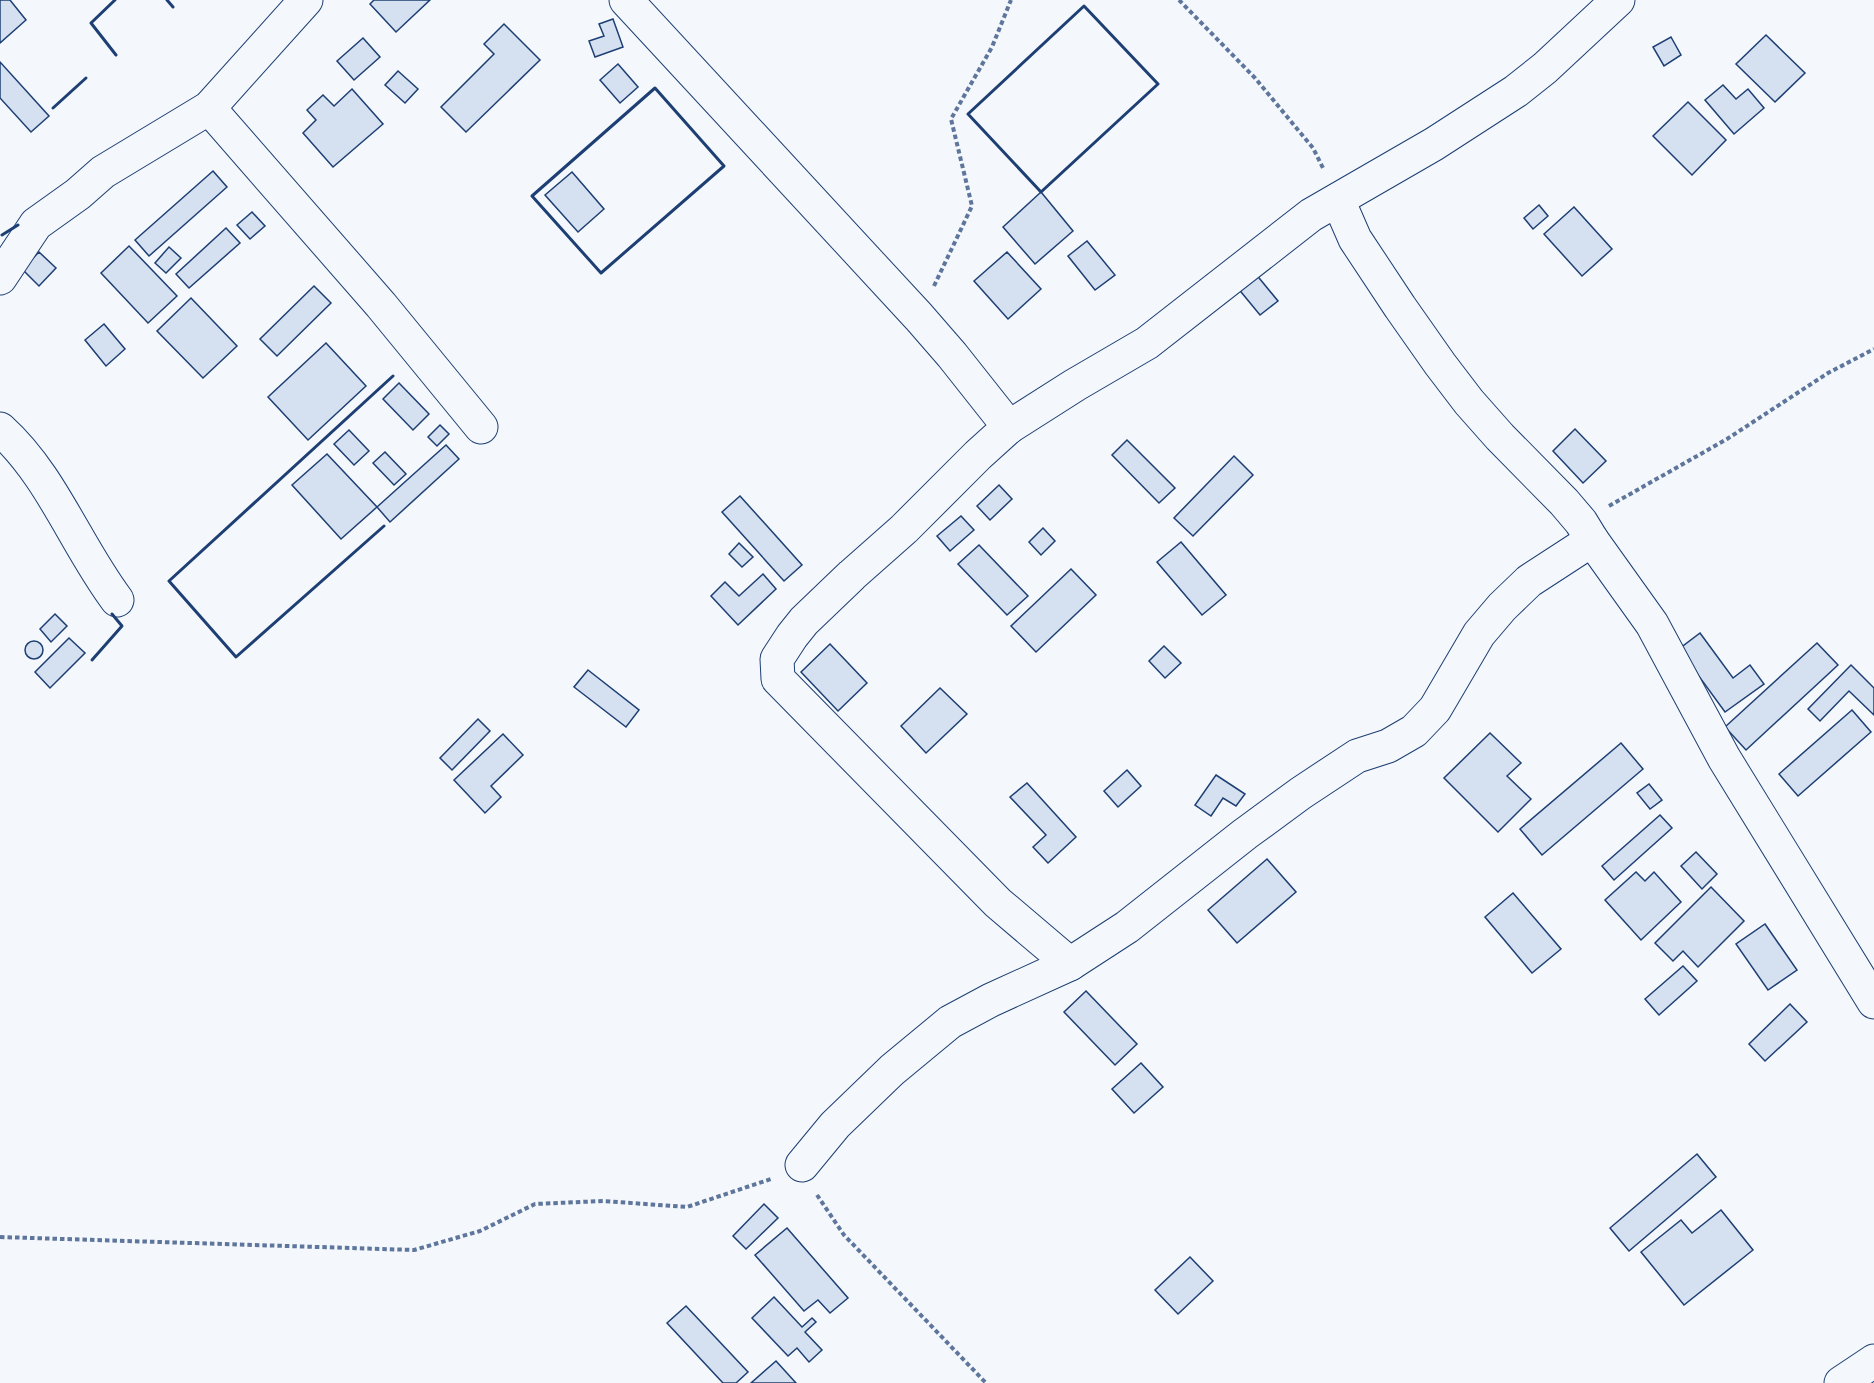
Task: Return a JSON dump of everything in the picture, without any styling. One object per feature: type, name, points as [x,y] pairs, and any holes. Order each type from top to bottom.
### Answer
[{"type":"street","points":[[0,278],[36,224],[78,194],[103,172],[209,108],[306,0]]},
{"type":"street","points":[[626,0],[919,317],[1009,427]]},
{"type":"street","points":[[1070,964],[998,903],[778,680],[777,659],[804,621],[904,529],[1009,427],[1147,343],[1311,215],[1434,144],[1516,91],[1545,68],[1616,1]]},
{"type":"street","points":[[209,108],[381,305],[481,427]]},
{"type":"street","points":[[1338,200],[1355,239],[1406,317],[1469,402],[1586,531],[1652,624],[1724,758],[1874,1002]]},
{"type":"street","points":[[0,429],[17,444],[55,496],[102,580],[117,600]]},
{"type":"street","points":[[802,1165],[836,1125],[892,1070],[950,1022],[1070,964],[1127,927],[1245,834],[1357,756],[1388,746],[1414,731],[1435,709],[1479,634],[1502,607],[1586,531]]},
{"type":"street","points":[[1841,1383],[1874,1361]]},
{"type":"path","points":[[919,317],[972,206],[951,119],[992,47],[1011,0]]},
{"type":"path","points":[[1179,0],[1255,78],[1312,148],[1338,200]]},
{"type":"path","points":[[1586,531],[1593,516],[1615,502],[1690,461],[1828,373],[1874,349]]},
{"type":"path","points":[[0,1237],[414,1250],[480,1231],[535,1204],[603,1201],[687,1207],[765,1181],[802,1165],[815,1191],[844,1235],[986,1383]]},
{"type":"building","points":[[0,0],[10,0],[26,20],[0,43]]},
{"type":"building","points":[[374,0],[430,0],[396,32],[370,4]]},
{"type":"building","points":[[613,19],[623,47],[595,57],[589,41],[604,36],[599,24]]},
{"type":"building","points":[[504,24],[540,60],[466,132],[441,107],[494,54],[484,44]]},
{"type":"building","points":[[1766,35],[1805,73],[1775,102],[1736,64]]},
{"type":"building","points":[[1671,37],[1681,55],[1664,66],[1653,47]]},
{"type":"building","points":[[363,38],[380,57],[354,80],[337,61]]},
{"type":"building","points":[[0,62],[49,116],[31,132],[0,98]]},
{"type":"building","points":[[618,64],[638,87],[620,103],[600,80]]},
{"type":"building","points":[[398,71],[418,89],[405,103],[385,85]]},
{"type":"building","points":[[1723,85],[1736,99],[1748,89],[1764,108],[1734,134],[1705,100]]},
{"type":"building","points":[[352,89],[383,124],[333,167],[303,133],[316,120],[307,110],[323,95],[334,106]]},
{"type":"building","points":[[1688,102],[1726,140],[1692,175],[1653,136]]},
{"type":"building","points":[[213,171],[227,187],[149,256],[135,240]]},
{"type":"building","points":[[572,172],[604,209],[578,232],[545,195]]},
{"type":"building","points":[[1041,192],[1073,231],[1035,264],[1003,227]]},
{"type":"building","points":[[1539,205],[1548,216],[1533,229],[1524,218]]},
{"type":"building","points":[[1574,207],[1612,249],[1582,276],[1544,234]]},
{"type":"building","points":[[252,212],[265,226],[250,239],[237,225]]},
{"type":"building","points":[[226,228],[240,243],[189,288],[176,274]]},
{"type":"building","points":[[1087,241],[1115,275],[1095,290],[1068,256]]},
{"type":"building","points":[[129,246],[177,296],[148,323],[101,273]]},
{"type":"building","points":[[169,247],[181,258],[166,273],[155,263]]},
{"type":"building","points":[[39,252],[56,268],[39,286],[22,269]]},
{"type":"building","points":[[1007,252],[1041,289],[1008,319],[974,281]]},
{"type":"building","points":[[1255,273],[1278,301],[1260,315],[1237,287]]},
{"type":"building","points":[[314,286],[331,303],[277,356],[260,339]]},
{"type":"building","points":[[191,298],[237,346],[203,378],[157,331]]},
{"type":"building","points":[[104,324],[125,349],[106,366],[85,340]]},
{"type":"building","points":[[326,343],[366,386],[308,440],[268,397]]},
{"type":"building","points":[[399,383],[429,414],[413,430],[383,399]]},
{"type":"building","points":[[440,425],[449,434],[437,446],[428,437]]},
{"type":"building","points":[[1575,429],[1606,461],[1583,483],[1553,451]]},
{"type":"building","points":[[349,430],[369,451],[354,465],[334,444]]},
{"type":"building","points":[[1127,440],[1175,488],[1159,503],[1112,455]]},
{"type":"building","points":[[446,445],[459,459],[390,522],[377,507]]},
{"type":"building","points":[[385,452],[406,474],[394,485],[373,463]]},
{"type":"building","points":[[327,454],[377,507],[341,539],[292,485]]},
{"type":"building","points":[[1234,456],[1253,475],[1193,536],[1174,518]]},
{"type":"building","points":[[999,485],[1012,499],[990,520],[977,506]]},
{"type":"building","points":[[740,496],[802,565],[784,581],[722,512]]},
{"type":"building","points":[[961,516],[974,530],[950,551],[937,536]]},
{"type":"building","points":[[1043,528],[1055,541],[1041,555],[1029,542]]},
{"type":"building","points":[[1181,542],[1226,595],[1202,615],[1157,562]]},
{"type":"building","points":[[739,543],[753,557],[742,567],[729,554]]},
{"type":"building","points":[[979,545],[1028,596],[1007,615],[958,564]]},
{"type":"building","points":[[1071,569],[1096,595],[1036,652],[1011,626]]},
{"type":"building","points":[[763,574],[776,589],[738,625],[711,596],[725,582],[739,596]]},
{"type":"building","points":[[55,614],[67,626],[51,642],[40,629]]},
{"type":"building","points":[[1700,633],[1733,678],[1750,665],[1764,684],[1725,712],[1679,649]]},
{"type":"building","points":[[69,638],[85,653],[50,688],[35,672]]},
{"type":"building","points":[[30,641],[38,641],[43,646],[41,657],[30,659],[25,654],[25,646]]},
{"type":"building","points":[[1817,643],[1838,665],[1746,750],[1725,727]]},
{"type":"building","points":[[830,644],[867,683],[838,711],[801,672]]},
{"type":"building","points":[[1164,646],[1181,663],[1165,678],[1149,661]]},
{"type":"building","points":[[1851,665],[1874,688],[1874,715],[1849,691],[1820,721],[1808,709]]},
{"type":"building","points":[[588,670],[639,710],[626,727],[574,687]]},
{"type":"building","points":[[940,688],[967,714],[926,753],[901,726]]},
{"type":"building","points":[[1852,710],[1871,732],[1798,796],[1779,774]]},
{"type":"building","points":[[478,719],[490,731],[452,770],[440,758]]},
{"type":"building","points":[[1490,733],[1521,763],[1507,776],[1531,799],[1498,832],[1444,778]]},
{"type":"building","points":[[503,734],[523,755],[491,786],[501,797],[485,813],[454,780]]},
{"type":"building","points":[[1621,743],[1643,769],[1542,855],[1520,829]]},
{"type":"building","points":[[1127,770],[1141,786],[1118,807],[1104,791]]},
{"type":"building","points":[[1216,775],[1245,794],[1236,806],[1223,798],[1211,816],[1195,805]]},
{"type":"building","points":[[1027,783],[1076,837],[1048,863],[1033,847],[1046,835],[1010,797]]},
{"type":"building","points":[[1649,784],[1662,800],[1650,809],[1637,793]]},
{"type":"building","points":[[1660,815],[1672,828],[1614,880],[1602,866]]},
{"type":"building","points":[[1696,852],[1717,874],[1702,889],[1681,866]]},
{"type":"building","points":[[1267,859],[1296,892],[1237,943],[1208,910]]},
{"type":"building","points":[[1636,872],[1645,881],[1654,872],[1681,902],[1641,940],[1605,900]]},
{"type":"building","points":[[1711,887],[1744,921],[1698,967],[1683,951],[1673,961],[1655,943]]},
{"type":"building","points":[[1513,893],[1561,949],[1532,973],[1485,917]]},
{"type":"building","points":[[1765,924],[1797,970],[1768,990],[1736,944]]},
{"type":"building","points":[[1683,966],[1697,981],[1659,1015],[1645,999]]},
{"type":"building","points":[[1086,991],[1137,1044],[1115,1065],[1064,1012]]},
{"type":"building","points":[[1790,1004],[1807,1022],[1765,1061],[1749,1044]]},
{"type":"building","points":[[1141,1063],[1163,1087],[1134,1113],[1112,1089]]},
{"type":"building","points":[[1697,1154],[1716,1177],[1629,1251],[1610,1228]]},
{"type":"building","points":[[764,1204],[778,1218],[746,1249],[733,1236]]},
{"type":"building","points":[[1721,1210],[1753,1250],[1684,1305],[1641,1252],[1681,1220],[1692,1233]]},
{"type":"building","points":[[787,1228],[848,1298],[830,1313],[818,1300],[804,1311],[755,1255]]},
{"type":"building","points":[[1190,1257],[1213,1281],[1178,1314],[1155,1290]]},
{"type":"building","points":[[774,1297],[802,1327],[812,1318],[816,1322],[805,1332],[822,1350],[809,1362],[797,1348],[788,1356],[752,1318]]},
{"type":"building","points":[[686,1306],[748,1372],[736,1383],[723,1383],[667,1323]]},
{"type":"building","points":[[776,1361],[796,1383],[751,1383]]},
{"type":"wall","points":[[115,0],[91,23],[116,55]]},
{"type":"wall","points":[[167,0],[173,7]]},
{"type":"wall","points":[[1084,6],[1158,84],[1041,192],[968,114],[1084,6]]},
{"type":"wall","points":[[53,108],[86,78]]},
{"type":"wall","points":[[655,88],[724,166],[601,273],[532,196],[655,88]]},
{"type":"wall","points":[[2,235],[18,225]]},
{"type":"wall","points":[[384,526],[236,657],[169,581],[393,376]]},
{"type":"wall","points":[[92,660],[122,626],[112,614]]}]
